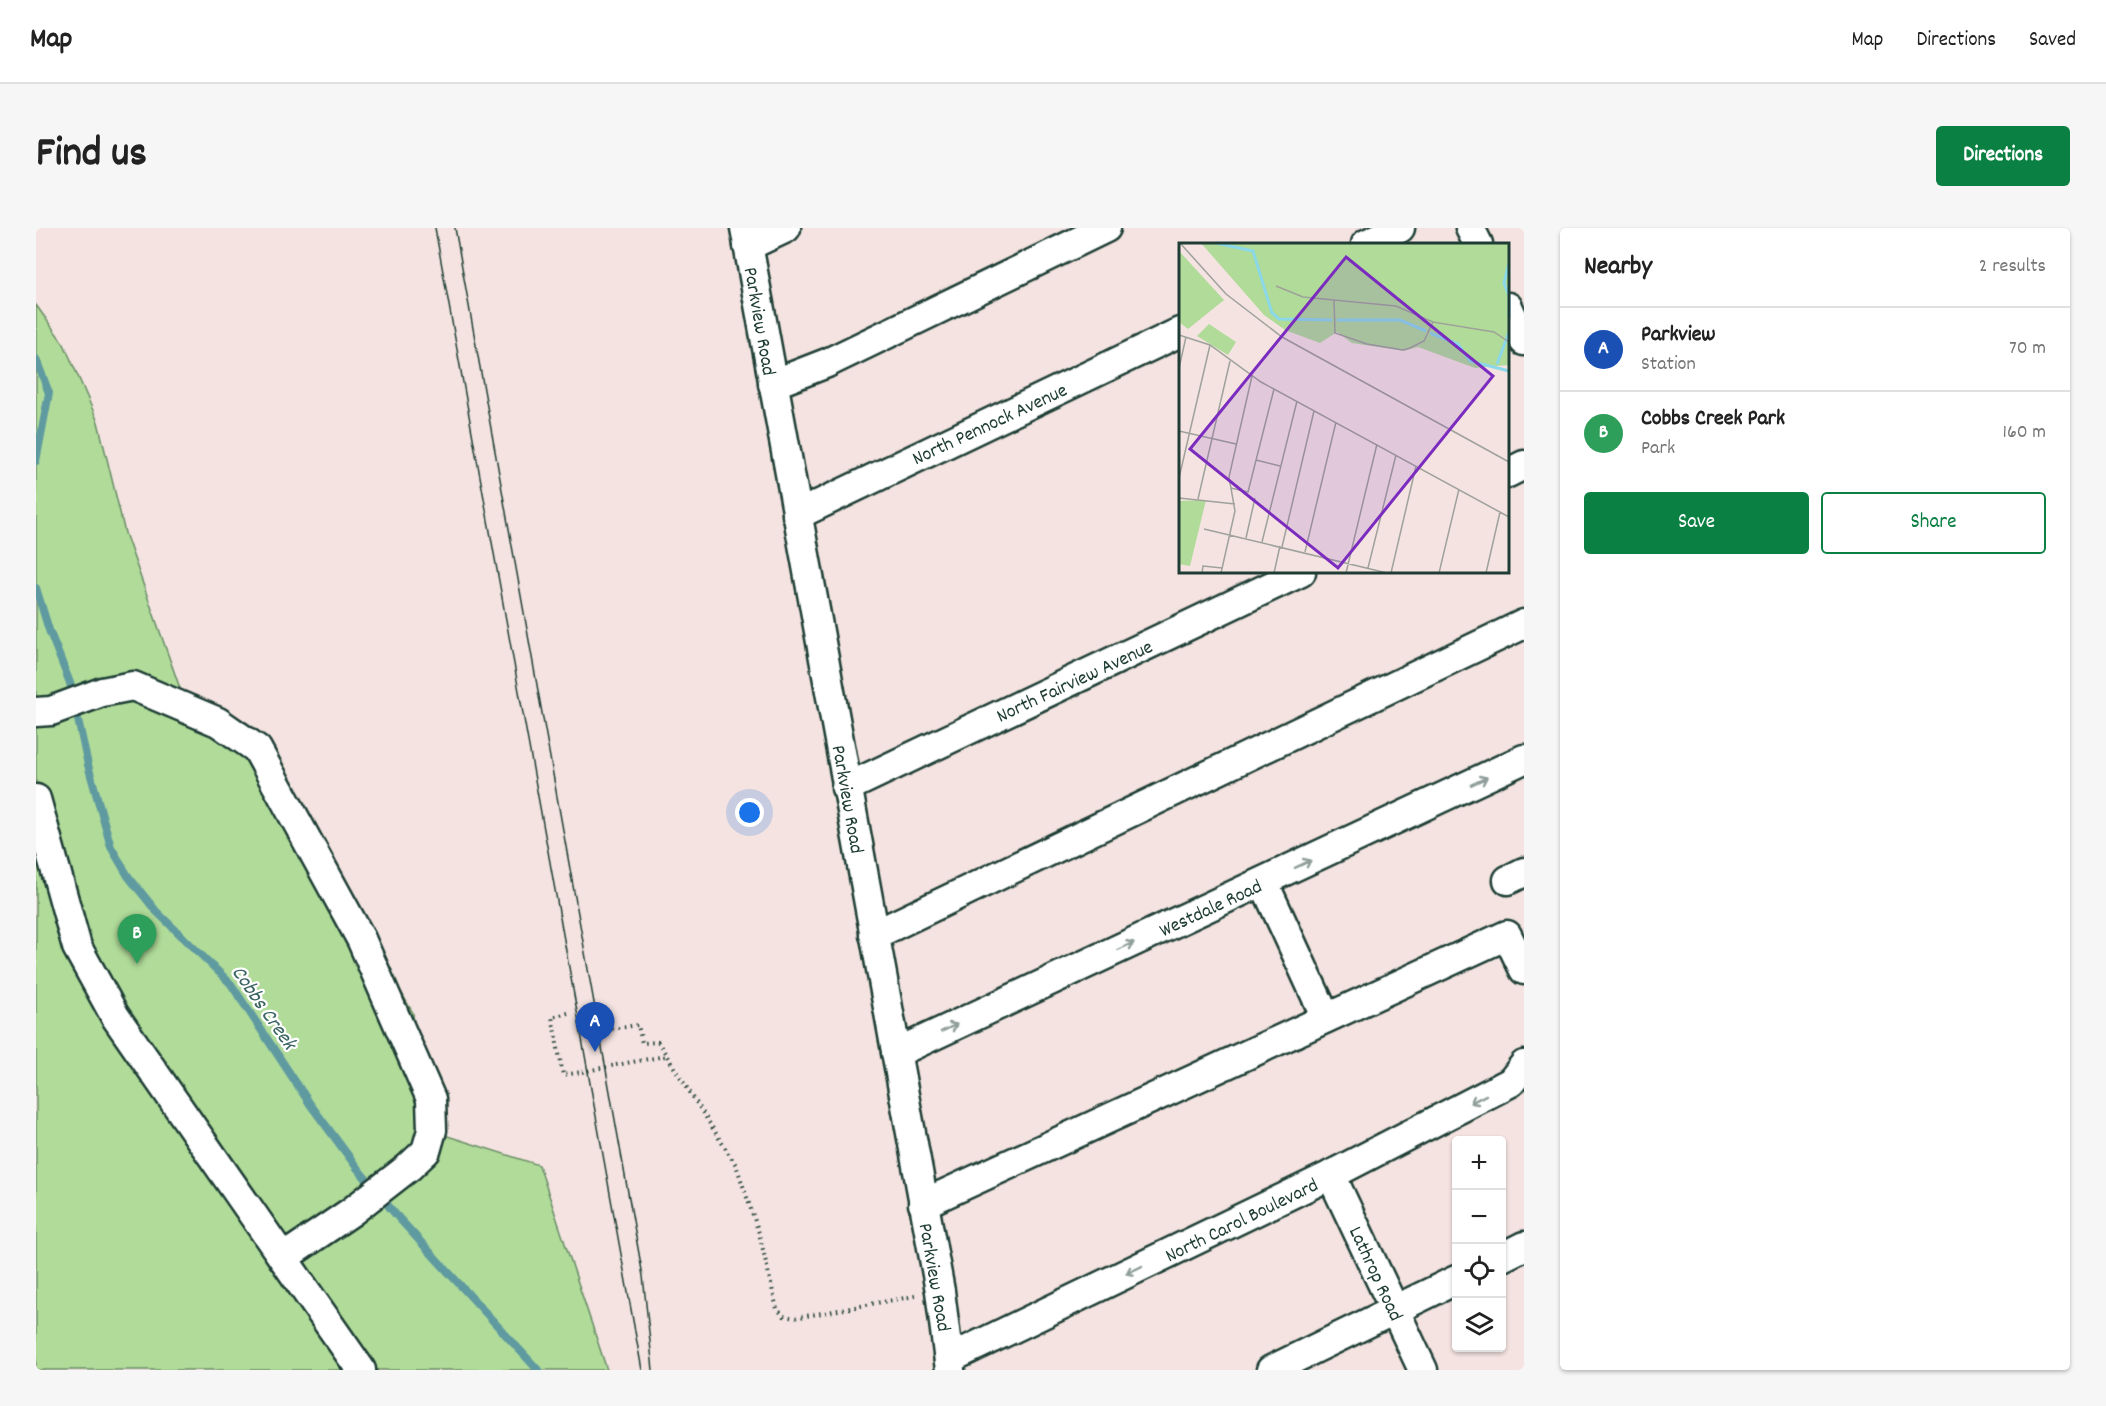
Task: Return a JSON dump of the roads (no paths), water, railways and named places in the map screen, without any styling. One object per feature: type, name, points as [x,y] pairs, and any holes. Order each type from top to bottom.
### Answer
[{"type":"street","points":[[746,237],[786,228]]},
{"type":"street","points":[[773,384],[827,363],[1106,228]]},
{"type":"street","points":[[1368,243],[1400,228]]},
{"type":"street","points":[[1470,228],[1478,243]]},
{"type":"street","name":"Parkview Road","points":[[746,237],[896,1053],[950,1365]]},
{"type":"street","name":"North Pennock Avenue","points":[[797,515],[1179,332]]},
{"type":"street","points":[[1509,472],[1524,465]]},
{"type":"street","name":"North Fairview Avenue","points":[[846,788],[1299,573]]},
{"type":"street","points":[[874,935],[1524,624]]},
{"type":"street","points":[[43,711],[102,692],[133,686],[218,722],[257,749],[361,939],[432,1099],[432,1130],[426,1151],[351,1212],[283,1258]]},
{"type":"street","name":"Westdale Road","points":[[896,1053],[1264,883],[1524,759]]},
{"type":"street","points":[[36,799],[76,947],[115,1016],[361,1370]]},
{"type":"street","points":[[1264,883],[1326,1018]]},
{"type":"street","points":[[923,1204],[1507,935],[1524,970]]},
{"type":"street","name":"North Carol Boulevard","points":[[950,1365],[1331,1175],[1511,1082],[1524,1065]]},
{"type":"street","name":"Lathrop Road","points":[[1331,1175],[1423,1370]]},
{"type":"street","points":[[1506,1255],[1524,1246]]},
{"type":"street","points":[[1271,1370],[1452,1282]]},
{"type":"waterway","name":"Cobbs Creek","points":[[36,359],[49,393],[36,461]]},
{"type":"waterway","name":"Cobbs Creek","points":[[36,588],[49,630],[70,683],[88,765],[111,847],[128,876],[156,911],[231,984],[310,1104],[358,1169],[396,1215],[538,1370]]},
{"type":"tram line","points":[[435,228],[642,1370]]},
{"type":"tram line","points":[[455,228],[643,1276],[653,1370]]},
{"type":"place","name":"Cobbs Creek Park","points":[[137,964]]},
{"type":"place","name":"Parkview","points":[[595,1052]]}]
